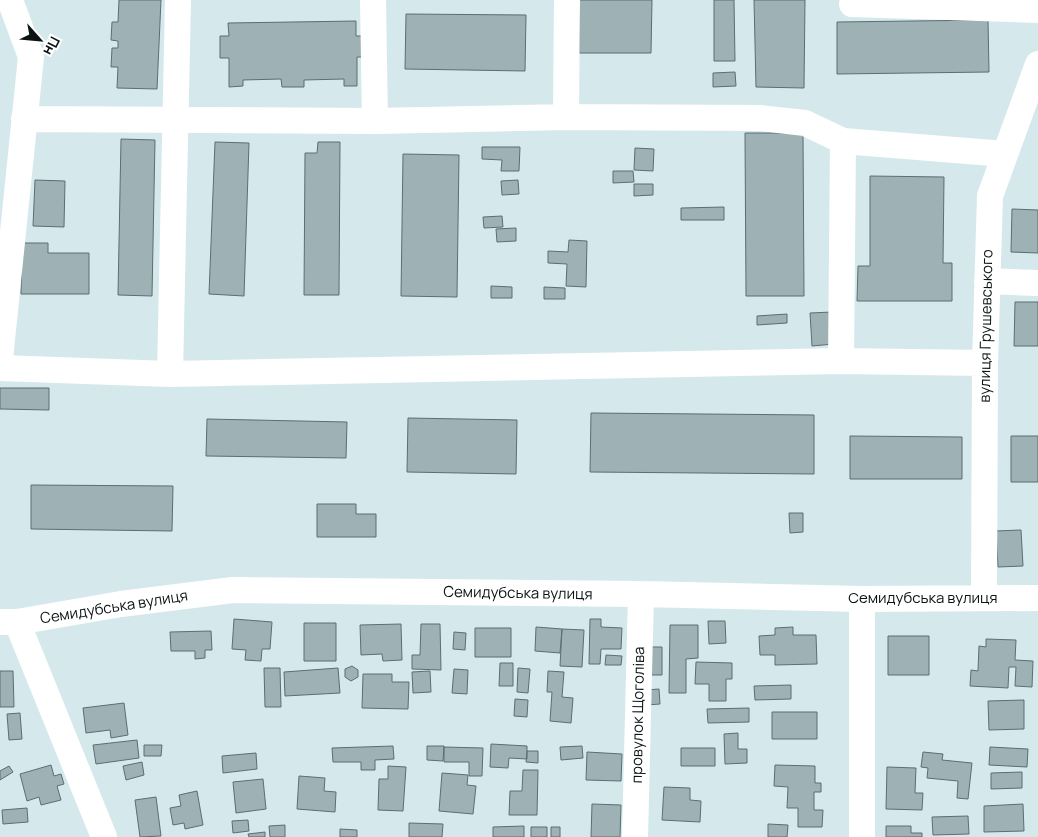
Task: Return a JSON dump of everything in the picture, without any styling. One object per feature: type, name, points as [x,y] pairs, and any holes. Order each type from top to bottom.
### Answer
[{"type":"street","points":[[0,359],[31,57],[10,0]]},
{"type":"street","points":[[170,374],[178,0]]},
{"type":"street","points":[[373,0],[375,121]]},
{"type":"street","points":[[566,118],[567,0]]},
{"type":"street","points":[[852,4],[1023,6]]},
{"type":"street","name":"вулиця Грушевського","points":[[984,597],[986,281],[990,196],[1038,64]]},
{"type":"street","points":[[24,119],[375,121],[566,118],[760,118],[805,123],[843,141],[1006,154]]},
{"type":"street","points":[[841,361],[843,141]]},
{"type":"street","points":[[986,281],[1038,283]]},
{"type":"street","points":[[0,368],[170,374],[841,361],[985,363]]},
{"type":"street","name":"Семидубська вулиця","points":[[9,622],[121,604],[233,590],[641,594],[862,599],[1038,598]]},
{"type":"street","name":"провулок Щоголіва","points":[[635,837],[641,594]]},
{"type":"street","points":[[862,599],[862,837]]},
{"type":"street","points":[[9,622],[104,837]]},
{"type":"building","points":[[119,0],[161,0],[157,89],[117,88],[118,67],[111,67],[112,48],[118,48],[118,41],[111,40],[112,22],[118,22]]},
{"type":"building","points":[[579,0],[652,0],[651,53],[579,53]]},
{"type":"building","points":[[714,0],[734,0],[735,61],[714,61]]},
{"type":"building","points":[[754,0],[805,0],[804,88],[756,87]]},
{"type":"building","points":[[406,14],[526,15],[525,71],[405,69]]},
{"type":"building","points":[[988,20],[989,72],[837,74],[837,22]]},
{"type":"building","points":[[356,21],[356,36],[366,36],[366,57],[357,57],[357,86],[344,86],[344,79],[304,80],[304,87],[282,87],[281,79],[243,80],[243,86],[229,87],[229,58],[220,58],[220,36],[229,36],[228,23]]},
{"type":"building","points":[[735,72],[736,86],[713,87],[713,73]]},
{"type":"building","points":[[745,133],[803,133],[804,296],[746,296]]},
{"type":"building","points":[[121,139],[155,140],[152,296],[118,295]]},
{"type":"building","points":[[215,142],[249,143],[244,296],[209,294]]},
{"type":"building","points":[[318,142],[340,142],[339,295],[304,295],[305,153],[317,153]]},
{"type":"building","points":[[482,147],[520,147],[519,171],[501,171],[502,160],[482,159]]},
{"type":"building","points":[[635,148],[654,149],[653,171],[634,170]]},
{"type":"building","points":[[403,154],[459,155],[457,297],[401,296]]},
{"type":"building","points":[[613,171],[633,171],[634,182],[613,183]]},
{"type":"building","points":[[870,176],[944,177],[943,263],[952,263],[952,301],[857,301],[858,266],[870,266]]},
{"type":"building","points":[[35,180],[65,181],[64,227],[33,226]]},
{"type":"building","points":[[518,180],[519,194],[502,195],[501,181]]},
{"type":"building","points":[[634,184],[653,184],[653,195],[634,196]]},
{"type":"building","points":[[724,207],[724,220],[681,220],[681,208]]},
{"type":"building","points":[[1012,209],[1038,210],[1038,253],[1011,252]]},
{"type":"building","points":[[502,216],[503,227],[484,228],[483,217]]},
{"type":"building","points":[[516,228],[516,241],[497,242],[496,229]]},
{"type":"building","points":[[569,240],[587,241],[586,287],[566,286],[567,264],[548,263],[548,251],[568,252]]},
{"type":"building","points":[[22,243],[48,243],[48,253],[89,253],[89,294],[21,294]]},
{"type":"building","points":[[491,286],[512,287],[512,298],[491,298]]},
{"type":"building","points":[[544,287],[565,288],[565,299],[544,299]]},
{"type":"building","points":[[1015,302],[1038,302],[1038,346],[1014,346]]},
{"type":"building","points":[[832,312],[834,344],[812,346],[810,313]]},
{"type":"building","points":[[787,314],[787,323],[757,325],[757,316]]},
{"type":"building","points":[[0,388],[49,388],[49,410],[0,409]]},
{"type":"building","points":[[591,413],[814,415],[814,474],[590,472]]},
{"type":"building","points":[[408,418],[517,420],[516,474],[407,472]]},
{"type":"building","points":[[207,419],[347,422],[346,458],[206,456]]},
{"type":"building","points":[[850,436],[962,437],[962,479],[850,479]]},
{"type":"building","points":[[1011,436],[1038,436],[1038,482],[1011,482]]},
{"type":"building","points":[[31,485],[173,486],[172,531],[31,529]]},
{"type":"building","points":[[317,504],[356,504],[356,514],[376,514],[376,537],[317,537]]},
{"type":"building","points":[[789,513],[803,513],[803,532],[790,533]]},
{"type":"building","points":[[1021,530],[1023,566],[998,567],[996,531]]},
{"type":"building","points":[[234,619],[272,622],[270,649],[262,649],[261,661],[245,660],[246,650],[232,649]]},
{"type":"building","points":[[590,619],[601,619],[601,627],[622,628],[621,649],[601,649],[600,664],[589,664]]},
{"type":"building","points":[[708,621],[725,621],[726,643],[709,644]]},
{"type":"building","points":[[304,623],[336,623],[336,661],[304,661]]},
{"type":"building","points":[[401,624],[402,660],[383,661],[382,654],[361,655],[360,625]]},
{"type":"building","points":[[421,624],[440,624],[441,670],[412,669],[412,655],[420,655]]},
{"type":"building","points":[[670,625],[698,625],[698,658],[686,659],[686,693],[669,693]]},
{"type":"building","points":[[536,627],[562,629],[560,653],[535,651]]},
{"type":"building","points":[[793,627],[793,635],[816,635],[817,664],[775,665],[775,655],[760,655],[759,636],[775,635],[775,628]]},
{"type":"building","points":[[475,628],[511,628],[511,657],[475,657]]},
{"type":"building","points":[[562,629],[584,630],[582,667],[560,666]]},
{"type":"building","points":[[211,631],[212,650],[205,650],[205,658],[195,659],[195,651],[171,651],[170,632]]},
{"type":"building","points":[[454,632],[466,633],[465,650],[453,649]]},
{"type":"building","points":[[888,636],[929,636],[929,675],[888,675]]},
{"type":"building","points":[[986,639],[1016,640],[1015,660],[1033,661],[1032,687],[1015,686],[1016,667],[1009,667],[1008,688],[970,686],[971,670],[978,671],[979,646],[986,647]]},
{"type":"building","points":[[645,647],[662,647],[662,675],[646,675]]},
{"type":"building","points":[[606,655],[622,656],[621,665],[605,665]]},
{"type":"building","points":[[696,662],[732,663],[732,679],[726,679],[726,701],[709,701],[709,684],[695,684]]},
{"type":"building","points":[[500,663],[513,663],[513,686],[499,686]]},
{"type":"building","points":[[352,666],[358,670],[358,677],[351,681],[345,677],[345,669]]},
{"type":"building","points":[[264,668],[280,668],[281,707],[265,707]]},
{"type":"building","points":[[338,668],[340,693],[285,696],[284,672]]},
{"type":"building","points":[[518,668],[530,669],[528,693],[517,692]]},
{"type":"building","points":[[454,669],[468,670],[467,694],[452,693]]},
{"type":"building","points":[[0,671],[13,671],[14,707],[0,707]]},
{"type":"building","points":[[430,671],[431,692],[413,693],[412,672]]},
{"type":"building","points":[[548,671],[564,672],[562,697],[573,698],[571,723],[550,721],[552,692],[547,692]]},
{"type":"building","points":[[363,674],[392,674],[392,682],[409,682],[408,709],[362,708]]},
{"type":"building","points":[[791,685],[791,699],[755,700],[754,686]]},
{"type":"building","points":[[659,689],[660,704],[647,705],[646,690]]},
{"type":"building","points":[[515,699],[528,700],[527,717],[514,716]]},
{"type":"building","points":[[1024,700],[1024,729],[989,730],[988,701]]},
{"type":"building","points":[[124,703],[128,735],[111,738],[110,730],[86,733],[83,708]]},
{"type":"building","points":[[749,708],[749,722],[708,723],[707,709]]},
{"type":"building","points":[[772,712],[817,712],[817,739],[772,739]]},
{"type":"building","points":[[20,713],[22,739],[9,740],[7,714]]},
{"type":"building","points":[[738,733],[738,749],[747,749],[747,763],[725,764],[724,734]]},
{"type":"building","points":[[137,740],[139,758],[96,764],[93,745]]},
{"type":"building","points":[[491,744],[527,746],[527,759],[509,758],[508,768],[490,767]]},
{"type":"building","points":[[144,745],[162,745],[161,756],[144,756]]},
{"type":"building","points":[[393,746],[394,759],[375,760],[375,770],[361,770],[361,762],[333,762],[332,748]]},
{"type":"building","points":[[427,746],[444,746],[443,761],[427,760]]},
{"type":"building","points":[[582,746],[583,758],[561,760],[560,747]]},
{"type":"building","points":[[444,747],[483,748],[482,776],[469,776],[469,762],[444,762]]},
{"type":"building","points":[[990,747],[1028,749],[1027,767],[989,765]]},
{"type":"building","points":[[681,748],[715,748],[715,766],[681,766]]},
{"type":"building","points":[[527,751],[538,751],[538,763],[526,762]]},
{"type":"building","points":[[587,752],[622,754],[621,781],[586,780]]},
{"type":"building","points":[[923,752],[943,754],[942,760],[972,763],[968,799],[957,798],[958,781],[927,778],[928,768],[921,767]]},
{"type":"building","points":[[256,753],[257,769],[223,773],[222,756]]},
{"type":"building","points":[[142,762],[144,775],[126,780],[123,766]]},
{"type":"building","points":[[51,765],[54,776],[61,774],[64,784],[57,786],[61,800],[41,805],[39,797],[27,801],[20,774]]},
{"type":"building","points":[[775,765],[815,766],[815,783],[821,783],[821,792],[814,792],[814,810],[823,810],[822,827],[798,827],[798,808],[787,808],[788,787],[774,786]]},
{"type":"building","points":[[9,766],[13,772],[0,780],[0,771]]},
{"type":"building","points":[[388,766],[406,767],[403,811],[378,810],[379,779],[388,779]]},
{"type":"building","points":[[887,767],[916,768],[915,793],[923,793],[922,810],[886,809]]},
{"type":"building","points":[[523,770],[538,770],[537,815],[509,815],[510,791],[522,791]]},
{"type":"building","points":[[1022,772],[1022,788],[991,789],[991,773]]},
{"type":"building","points":[[442,773],[468,775],[467,785],[476,786],[473,814],[439,811]]},
{"type":"building","points":[[299,776],[325,778],[324,791],[336,792],[335,812],[297,809]]},
{"type":"building","points":[[263,779],[266,809],[236,813],[233,782]]},
{"type":"building","points":[[664,787],[690,788],[690,800],[701,801],[700,822],[662,820]]},
{"type":"building","points":[[197,791],[203,825],[185,829],[184,823],[173,825],[170,808],[181,806],[179,795]]},
{"type":"building","points":[[156,797],[161,836],[140,837],[135,800]]},
{"type":"building","points":[[592,804],[621,805],[620,837],[591,837]]},
{"type":"building","points":[[1023,804],[1024,831],[984,832],[984,806]]},
{"type":"building","points":[[27,808],[28,822],[3,824],[2,810]]},
{"type":"building","points":[[968,816],[969,834],[933,835],[932,817]]},
{"type":"building","points":[[248,820],[249,831],[233,833],[232,821]]},
{"type":"building","points":[[409,823],[443,824],[442,837],[409,837]]},
{"type":"building","points":[[768,824],[788,825],[787,837],[768,837]]},
{"type":"building","points":[[285,825],[285,837],[270,837],[269,826]]},
{"type":"building","points":[[524,826],[524,837],[493,837],[493,827]]},
{"type":"building","points":[[886,826],[911,826],[911,833],[922,833],[922,837],[886,837]]},
{"type":"building","points":[[531,827],[547,827],[547,837],[531,837]]},
{"type":"building","points":[[551,827],[560,827],[560,837],[551,837]]},
{"type":"building","points":[[340,829],[357,830],[357,837],[340,837]]},
{"type":"building","points":[[265,832],[265,837],[249,837],[248,834]]}]
